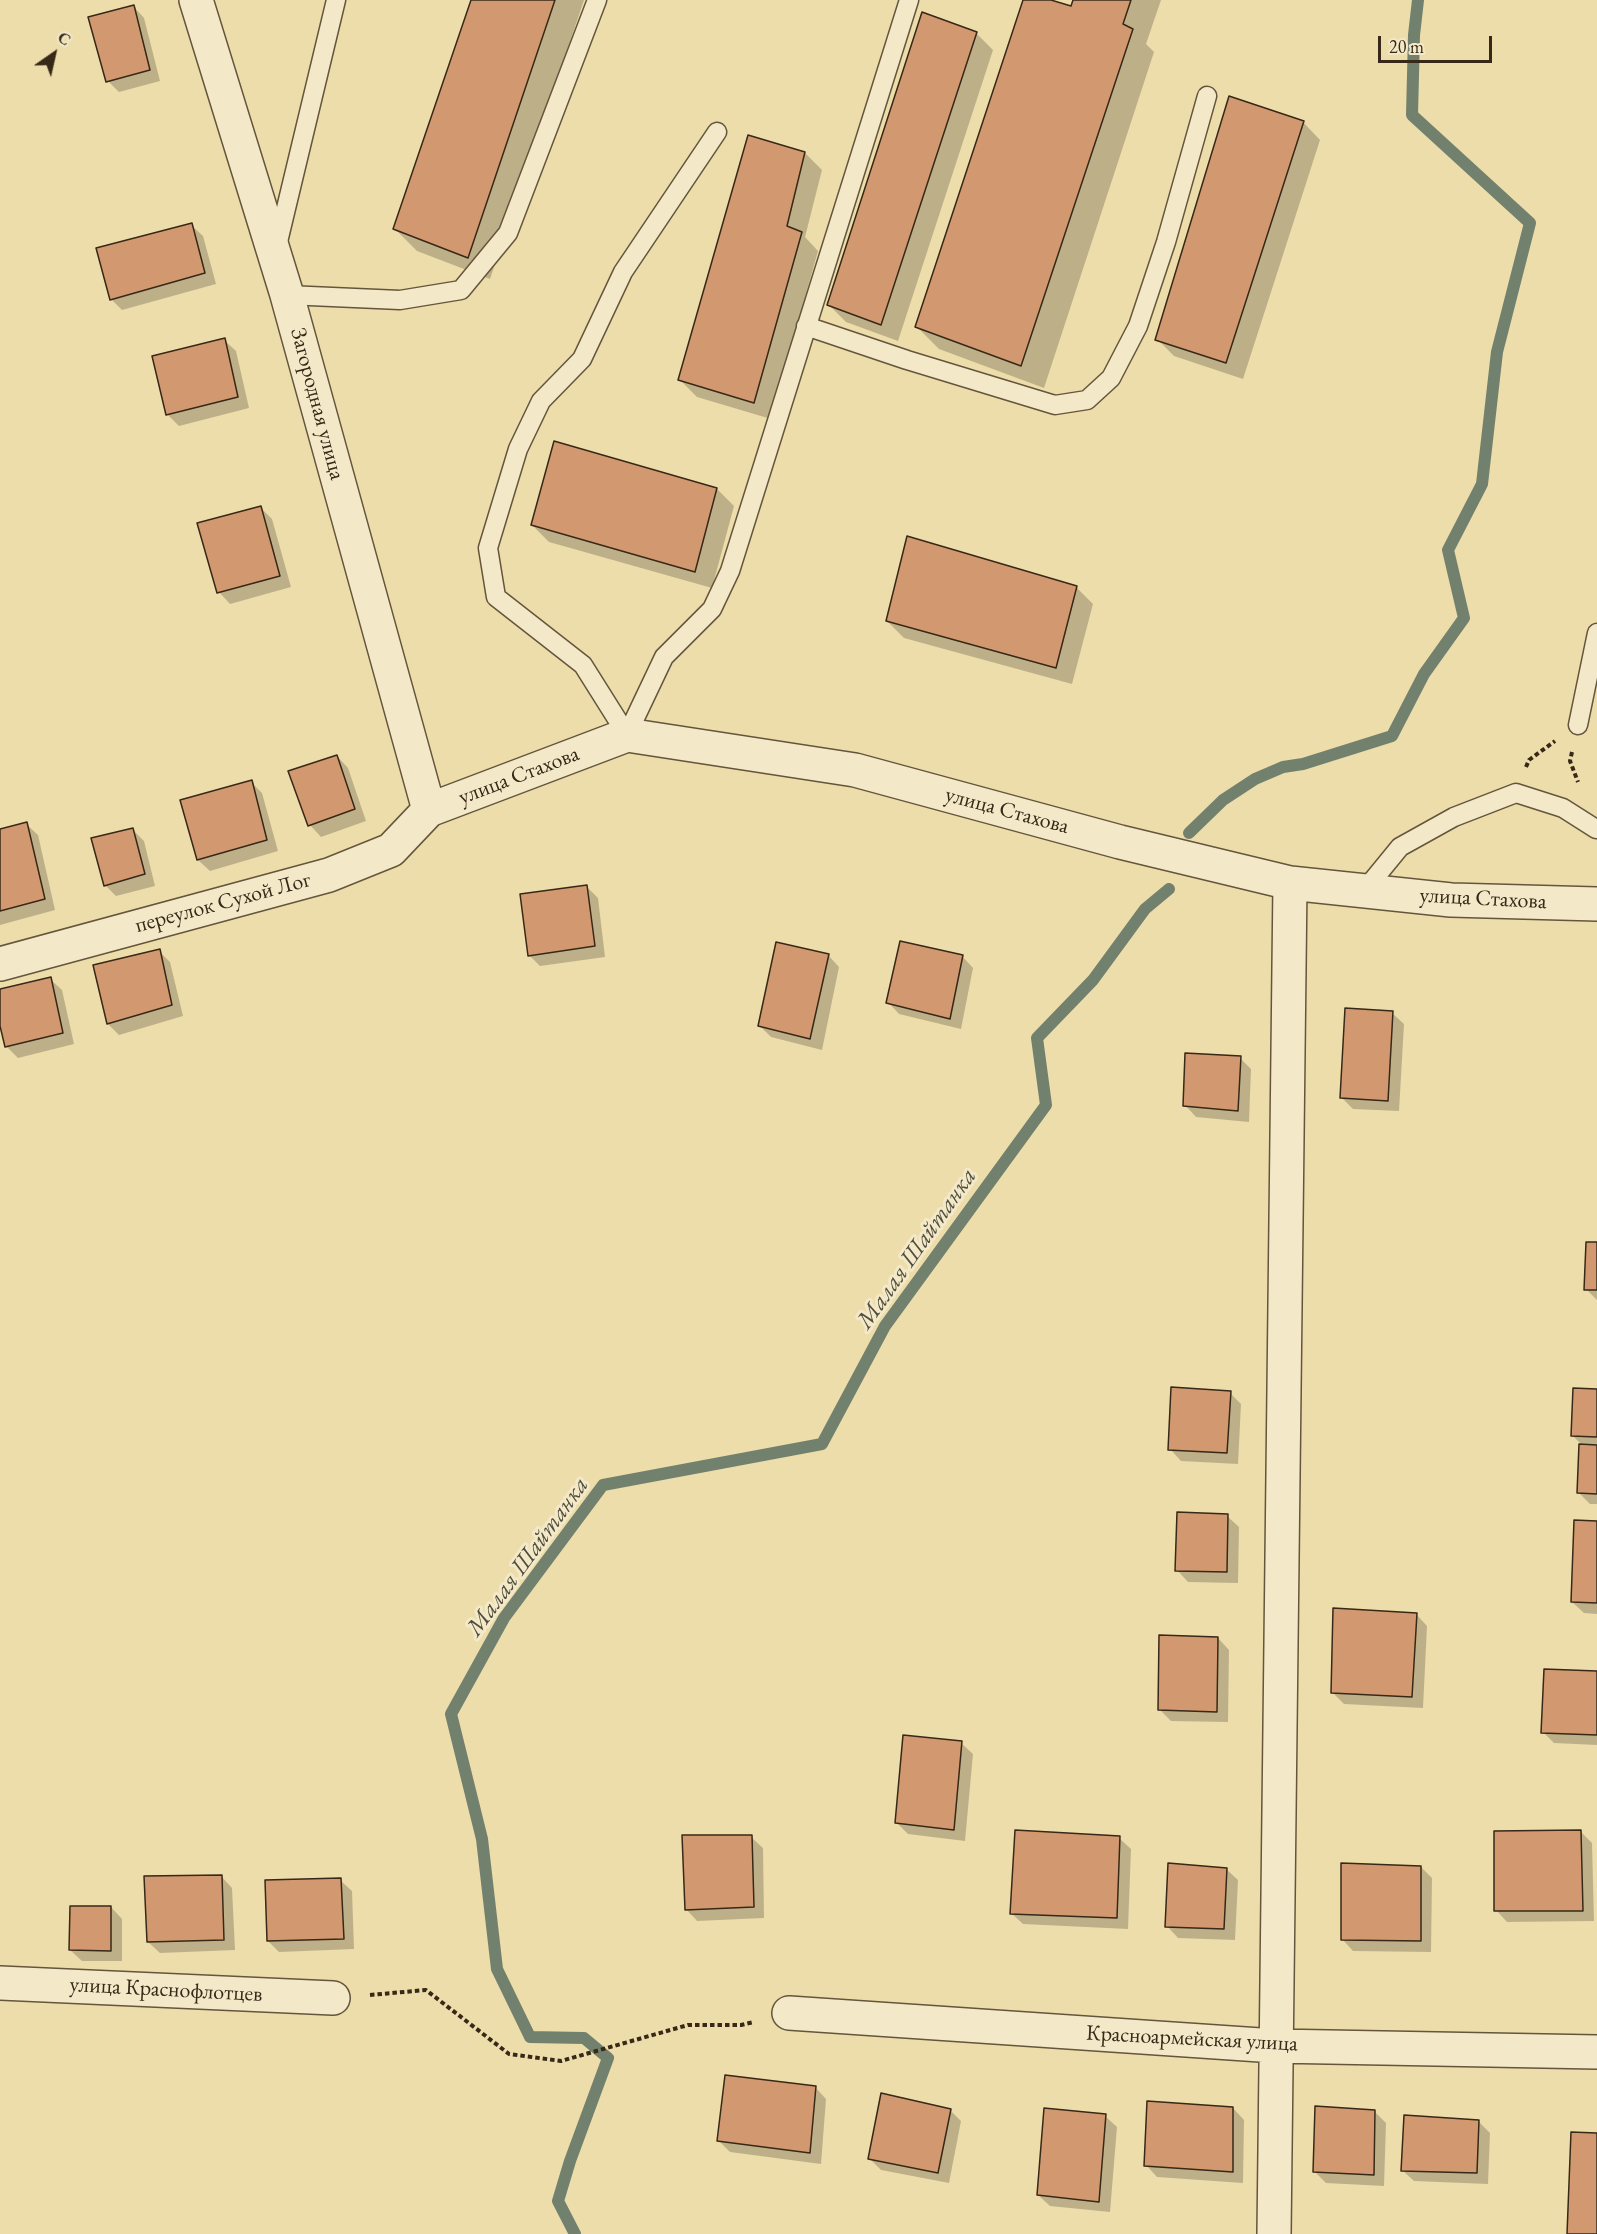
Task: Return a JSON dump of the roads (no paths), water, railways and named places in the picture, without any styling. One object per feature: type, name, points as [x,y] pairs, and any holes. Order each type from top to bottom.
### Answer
[{"type":"street","name":"Загородная улица","points":[[196,0],[275,253],[429,810]]},
{"type":"street","name":"улица Стахова","points":[[429,810],[627,735],[855,770],[1108,838],[1290,883],[1451,900],[1597,904]]},
{"type":"street","name":"переулок Сухой Лог","points":[[0,964],[329,875],[391,849],[429,810]]},
{"type":"street","points":[[1274,2234],[1290,883]]},
{"type":"street","name":"улица Краснофлотцев","points":[[0,1983],[333,1998]]},
{"type":"street","name":"Красноармейская улица","points":[[789,2013],[1275,2046],[1597,2052]]},
{"type":"lane","points":[[275,253],[336,0]]},
{"type":"lane","points":[[287,295],[400,300],[461,290],[508,233],[597,0]]},
{"type":"lane","points":[[627,735],[664,657],[712,609],[730,571],[909,0]]},
{"type":"lane","points":[[806,326],[907,360],[1055,405],[1087,400],[1112,378],[1138,326],[1166,242],[1207,96]]},
{"type":"lane","points":[[627,735],[582,665],[496,597],[488,548],[518,449],[541,401],[582,359],[623,272],[717,132]]},
{"type":"lane","points":[[1578,725],[1597,633]]},
{"type":"lane","points":[[1364,891],[1400,847],[1454,817],[1516,793],[1563,808],[1596,829]]},
{"type":"waterway","name":"Малая Шайтанка","points":[[1189,833],[1223,800],[1255,779],[1283,767],[1303,764],[1392,736],[1424,674],[1464,618],[1448,550],[1482,484],[1497,352],[1530,223],[1412,115],[1414,35],[1418,0]]},
{"type":"waterway","name":"Малая Шайтанка","points":[[575,2234],[558,2201],[570,2161],[608,2058],[584,2038],[530,2037],[497,1969],[482,1839],[451,1714],[504,1618],[603,1485],[822,1444],[885,1326],[1046,1105],[1037,1038],[1093,980],[1145,909],[1169,889]]}]
